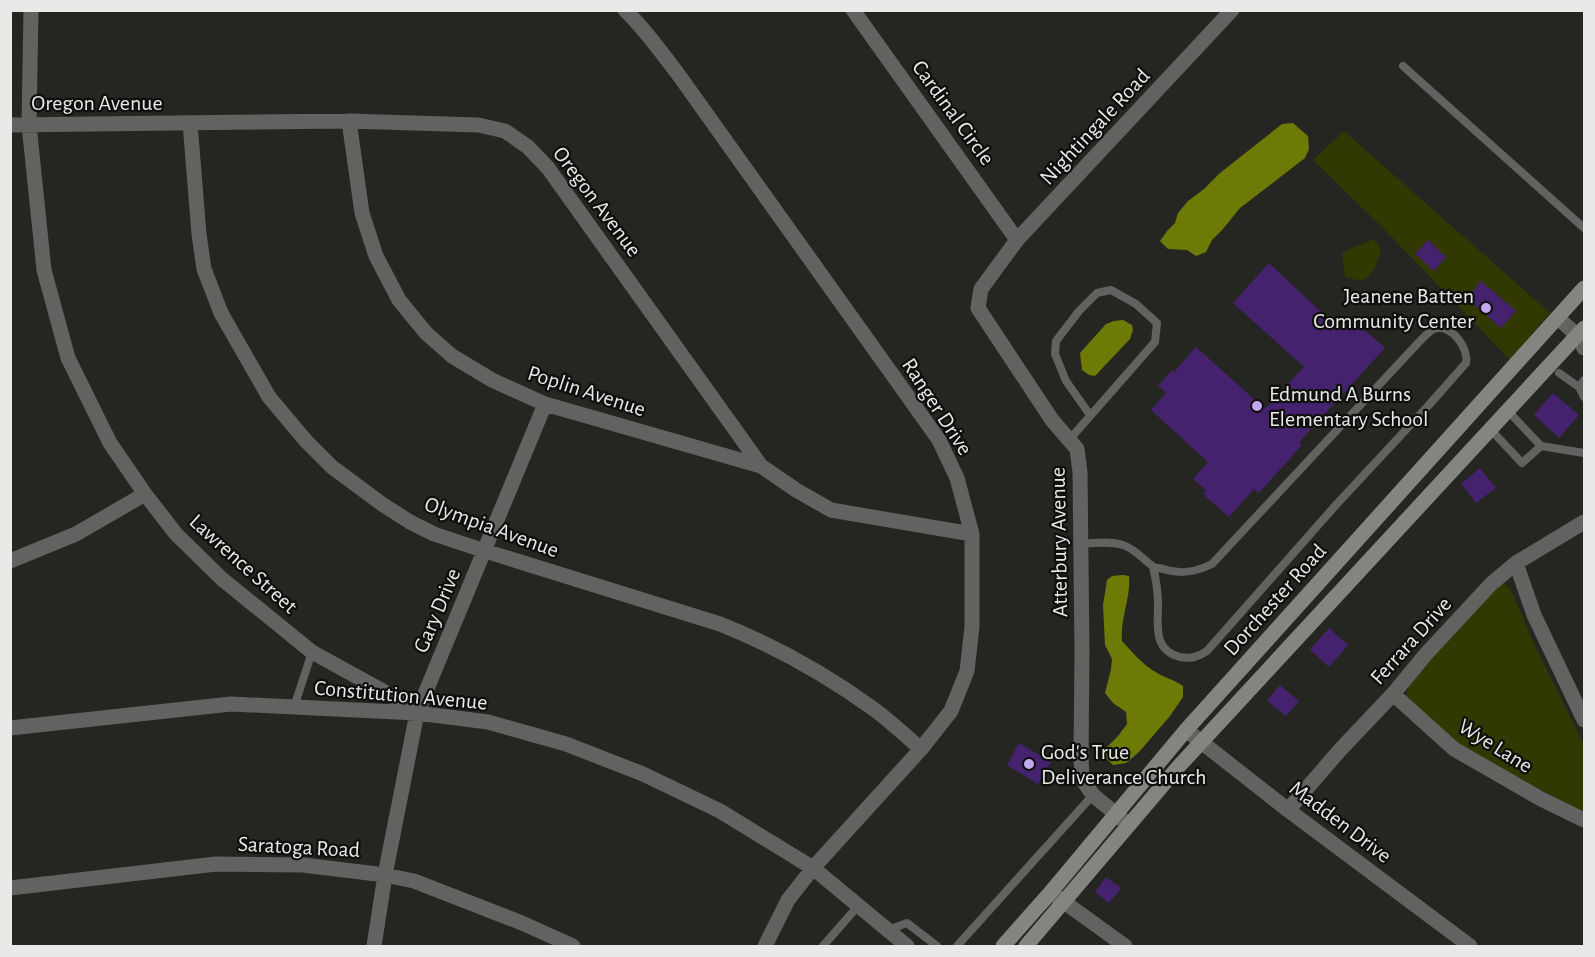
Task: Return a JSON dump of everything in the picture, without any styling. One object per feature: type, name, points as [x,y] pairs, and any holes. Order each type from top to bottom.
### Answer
[{"type":"main road","name":"Dorchester Road","points":[[1003,946],[1186,730],[1584,288]]},
{"type":"main road","name":"Dorchester Road","points":[[1026,946],[1180,765],[1508,411],[1582,338]]},
{"type":"street","name":"Lawrence Street","points":[[32,10],[29,125],[44,270],[68,358],[110,443],[176,534],[222,579],[312,652],[383,691],[417,713]]},
{"type":"street","name":"Ranger Drive","points":[[624,10],[654,42],[678,74],[939,440],[957,478],[972,534],[972,627],[967,671],[951,711],[921,749],[813,868],[788,900],[765,946]]},
{"type":"street","name":"Cardinal Circle","points":[[853,10],[1017,240]]},
{"type":"street","name":"Nightingale Road","points":[[992,274],[1017,240],[1223,13]]},
{"type":"street","name":"Oregon Avenue","points":[[10,125],[350,121],[478,125],[505,131],[528,147],[548,168],[761,466],[831,510],[972,534]]},
{"type":"street","name":"Poplin Avenue","points":[[350,121],[362,213],[376,256],[399,300],[426,333],[452,356],[492,380],[545,404],[761,466]]},
{"type":"street","name":"Olympia Avenue","points":[[190,123],[204,269],[221,313],[269,397],[306,441],[332,467],[382,504],[434,534],[720,624],[748,635],[821,675],[876,711],[921,749]]},
{"type":"street","name":"Atterbury Avenue","points":[[992,274],[981,289],[978,308],[1052,420],[1077,449],[1080,472],[1082,652],[1080,757],[1083,780],[1093,795],[1129,825]]},
{"type":"street","points":[[1558,318],[1582,338]]},
{"type":"street","name":"Gary Drive","points":[[374,946],[385,875],[417,713],[545,404]]},
{"type":"street","points":[[10,561],[76,534],[146,494]]},
{"type":"street","name":"Ferrara Drive","points":[[1288,810],[1491,584],[1516,563],[1584,522]]},
{"type":"street","points":[[1516,563],[1534,615],[1584,720]]},
{"type":"street","name":"Wye Lane","points":[[1393,694],[1454,749],[1541,799],[1584,820]]},
{"type":"street","name":"Constitution Avenue","points":[[10,728],[231,704],[417,713],[488,722],[566,744],[643,774],[720,811],[813,868],[903,945]]},
{"type":"street","name":"Madden Drive","points":[[1186,730],[1288,810],[1470,946]]},
{"type":"street","name":"Saratoga Road","points":[[10,888],[216,864],[303,865],[385,875],[414,881],[522,923],[573,946]]},
{"type":"street","points":[[1050,893],[1125,946]]},
{"type":"lane","points":[[1403,66],[1584,228]]},
{"type":"lane","points":[[1069,440],[1155,342],[1157,323],[1136,304],[1111,290],[1098,293],[1079,311],[1056,340],[1055,354],[1066,381],[1090,415]]},
{"type":"lane","points":[[1081,544],[1106,542],[1123,545],[1135,550],[1153,567],[1171,572],[1186,573],[1201,570],[1212,564],[1433,329],[1442,328],[1449,331],[1463,345],[1466,363],[1207,651],[1198,657],[1184,658],[1175,655],[1163,645],[1157,628],[1157,593],[1153,567]]},
{"type":"lane","points":[[1559,374],[1579,387],[1584,397]]},
{"type":"lane","points":[[1579,387],[1584,380]]},
{"type":"lane","points":[[1508,411],[1541,446],[1584,453]]},
{"type":"lane","points":[[1491,430],[1522,463],[1541,446]]},
{"type":"lane","points":[[294,707],[312,652]]},
{"type":"lane","points":[[957,946],[1093,795]]},
{"type":"lane","points":[[824,946],[858,906]]},
{"type":"lane","points":[[888,930],[907,923],[937,946]]},
{"type":"shaded area","points":[[1293,123],[1308,136],[1309,149],[1305,158],[1240,208],[1212,240],[1206,252],[1196,256],[1187,250],[1168,249],[1160,241],[1175,223],[1178,213],[1188,201],[1282,124]]},
{"type":"shaded area","points":[[1344,131],[1550,313],[1510,360],[1383,228],[1313,160]]},
{"type":"shaded area","points":[[1373,239],[1381,248],[1372,272],[1365,279],[1360,280],[1345,277],[1342,253]]},
{"type":"shaded area","points":[[1123,320],[1132,325],[1130,339],[1095,376],[1082,370],[1080,353],[1106,324]]},
{"type":"shaded area","points":[[1112,576],[1129,576],[1129,584],[1122,641],[1152,670],[1183,686],[1183,697],[1139,752],[1126,763],[1113,765],[1106,758],[1106,748],[1127,724],[1126,712],[1113,703],[1105,693],[1112,659],[1105,645],[1103,605],[1107,580]]},
{"type":"shaded area","points":[[1503,583],[1510,588],[1538,652],[1584,745],[1584,813],[1456,744],[1407,701],[1407,691],[1411,680],[1494,588]]},
{"type":"building","points":[[1428,240],[1446,257],[1434,271],[1415,254]]},
{"type":"building","name":"Edmund A Burns Elementary School","points":[[1269,263],[1335,325],[1339,321],[1344,326],[1351,318],[1385,348],[1299,442],[1302,445],[1259,493],[1254,489],[1229,517],[1203,494],[1206,490],[1193,479],[1208,462],[1151,410],[1166,393],[1158,386],[1196,347],[1265,409],[1304,367],[1233,303]]},
{"type":"building","points":[[1481,281],[1516,311],[1501,328],[1467,298]]},
{"type":"building","points":[[1553,393],[1579,415],[1559,438],[1534,415]]},
{"type":"building","points":[[1480,468],[1496,488],[1476,503],[1461,484]]},
{"type":"building","points":[[1329,628],[1348,645],[1329,667],[1310,650]]},
{"type":"building","points":[[1280,685],[1299,701],[1286,716],[1267,701]]},
{"type":"building","name":"God's True Deliverance Church","points":[[1019,743],[1051,762],[1038,784],[1007,765]]},
{"type":"building","points":[[1106,877],[1121,888],[1109,903],[1095,892]]},
{"type":"place","name":"Jeanene Batten Community Center","points":[[1486,308]]},
{"type":"place","name":"Edmund A Burns Elementary School","points":[[1257,406]]},
{"type":"place","name":"God's True Deliverance Church","points":[[1029,764]]}]
